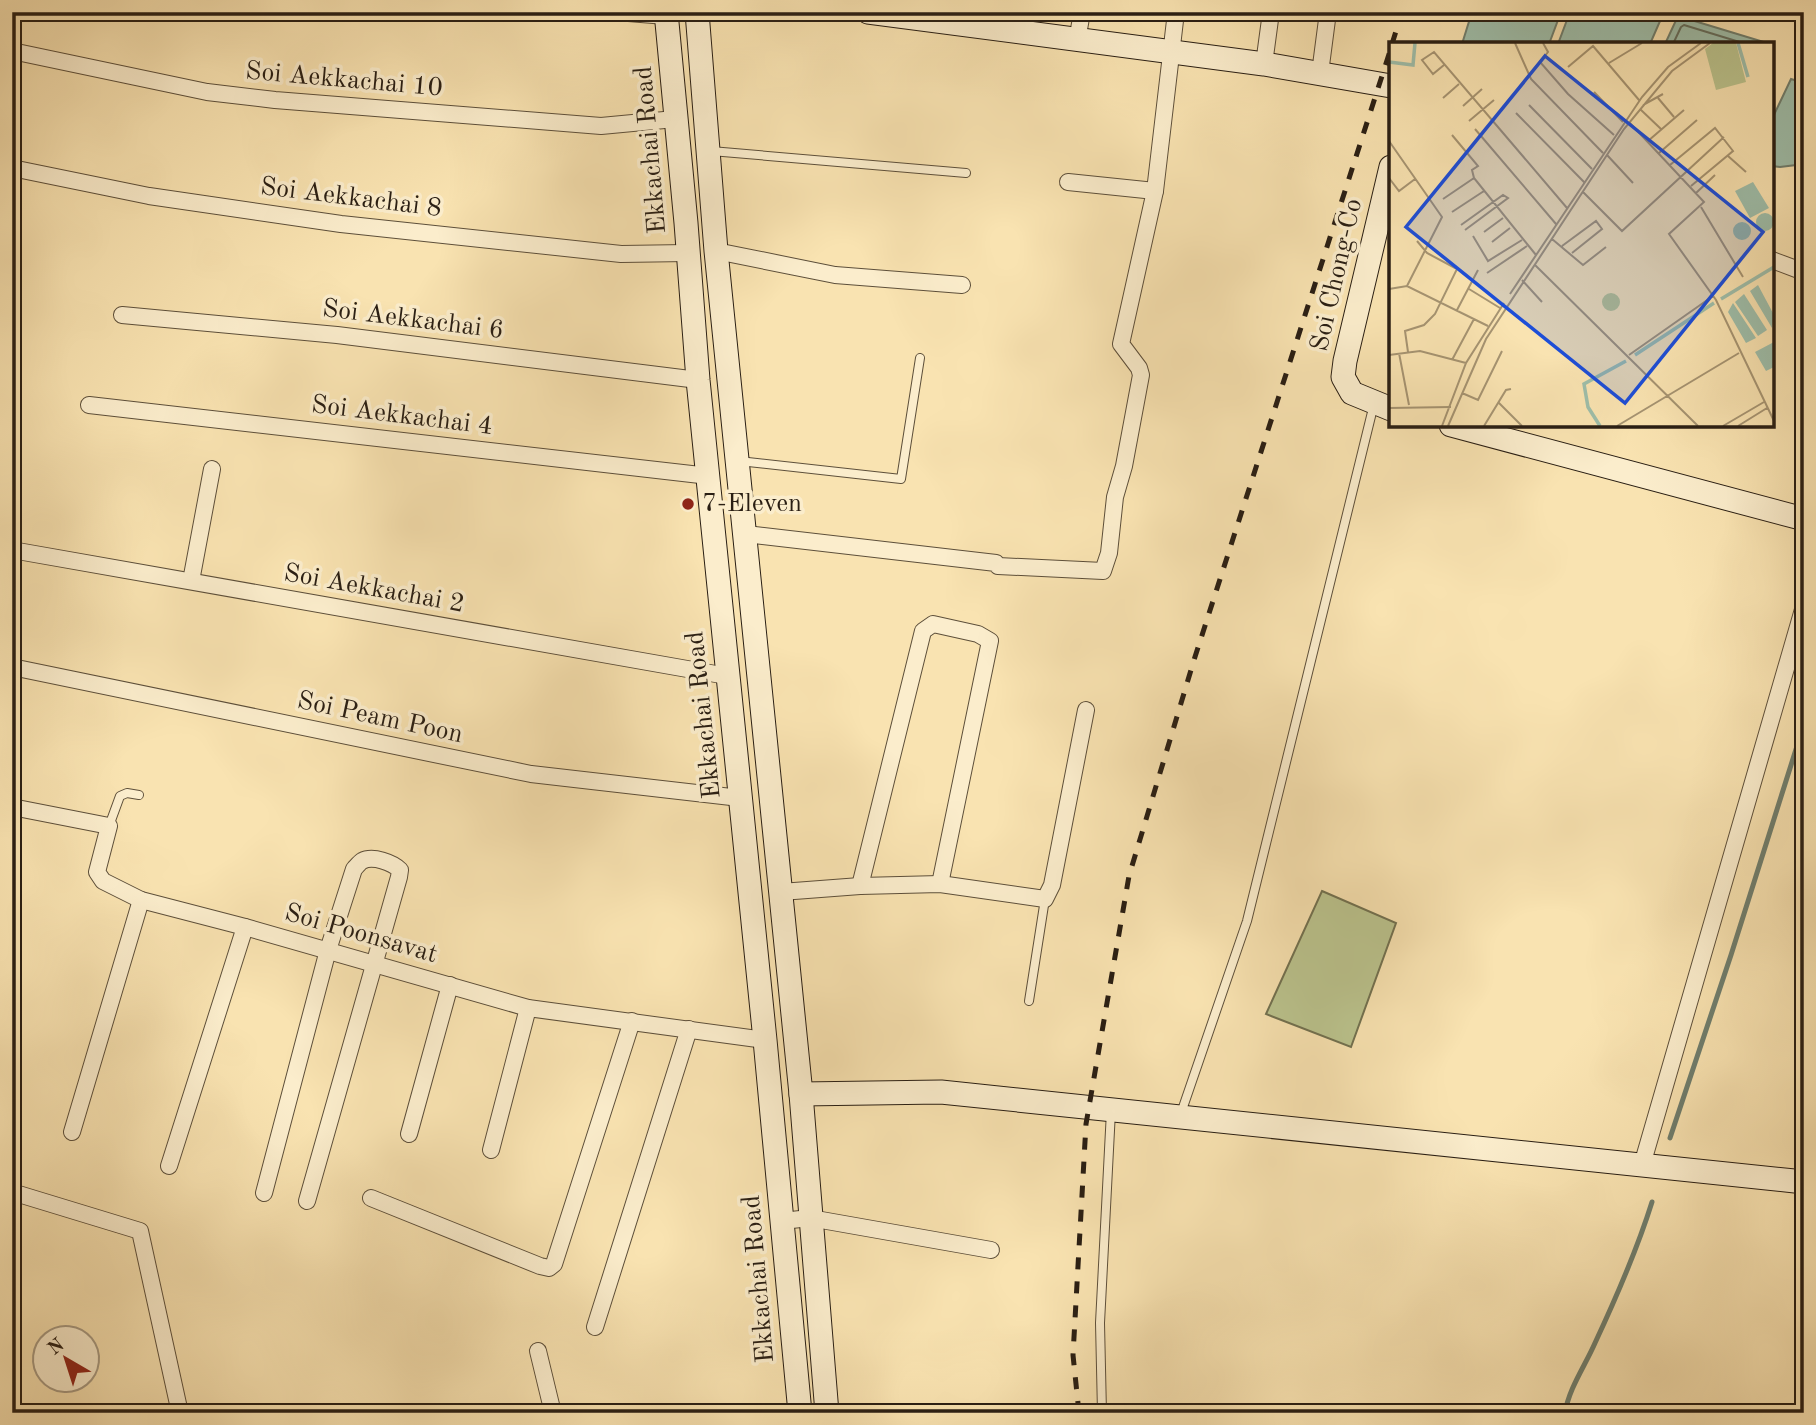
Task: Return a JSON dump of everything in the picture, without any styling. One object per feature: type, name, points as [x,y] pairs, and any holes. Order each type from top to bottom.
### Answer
[{"type":"main road","points":[[697,12],[716,251],[801,1094],[827,1413]]},
{"type":"main road","points":[[869,12],[969,19],[1077,41],[1264,64],[1389,86]]},
{"type":"main road","name":"Ekkachai Road","points":[[666,14],[698,380],[800,1413]]},
{"type":"main road","name":"Soi Chong-Co","points":[[1382,406],[1352,393],[1343,377],[1389,175]]},
{"type":"main road","points":[[1459,427],[1804,519]]},
{"type":"main road","points":[[801,1094],[941,1092],[1804,1182]]},
{"type":"street","points":[[616,12],[666,14]]},
{"type":"street","points":[[1077,41],[1082,12]]},
{"type":"street","points":[[746,534],[998,566],[1103,571],[1109,553],[1115,497],[1124,466],[1141,375],[1139,368],[1121,344],[1155,191],[1176,12]]},
{"type":"street","points":[[1264,64],[1271,12]]},
{"type":"street","points":[[1320,73],[1328,12]]},
{"type":"street","name":"Soi Aekkachai 10","points":[[12,51],[207,92],[275,100],[601,125],[675,118]]},
{"type":"street","name":"Soi Aekkachai 8","points":[[12,168],[149,196],[341,224],[621,254],[687,253]]},
{"type":"street","points":[[1068,182],[1155,191]]},
{"type":"street","points":[[716,251],[835,275],[962,285]]},
{"type":"street","points":[[1774,261],[1804,272]]},
{"type":"street","name":"Soi Aekkachai 6","points":[[122,315],[337,335],[698,380]]},
{"type":"street","name":"Soi Aekkachai 4","points":[[89,405],[709,476]]},
{"type":"street","points":[[191,581],[212,469]]},
{"type":"street","name":"Soi Aekkachai 2","points":[[12,550],[727,676]]},
{"type":"street","points":[[1642,1165],[1804,607]]},
{"type":"street","points":[[860,886],[923,631],[933,624],[978,634],[990,641],[940,884]]},
{"type":"street","name":"Soi Peam Poon","points":[[12,667],[531,774],[740,799]]},
{"type":"street","points":[[781,892],[940,884],[1045,899],[1052,885],[1086,710]]},
{"type":"street","points":[[12,807],[109,827]]},
{"type":"street","name":"Soi Poonsavat","points":[[109,827],[97,872],[103,881],[141,900],[528,1007],[765,1040]]},
{"type":"street","points":[[264,1193],[328,950],[354,869],[361,861],[394,863],[400,870],[399,877],[307,1201]]},
{"type":"street","points":[[72,1132],[141,900]]},
{"type":"street","points":[[169,1166],[245,927]]},
{"type":"street","points":[[409,1134],[450,985]]},
{"type":"street","points":[[491,1150],[528,1007]]},
{"type":"street","points":[[370,1198],[549,1268],[554,1264],[632,1021]]},
{"type":"street","points":[[595,1327],[689,1029]]},
{"type":"street","points":[[12,1192],[140,1231],[180,1413]]},
{"type":"street","points":[[782,1222],[810,1219],[991,1250]]},
{"type":"street","points":[[538,1351],[553,1413]]},
{"type":"lane","points":[[708,151],[966,173]]},
{"type":"lane","points":[[739,461],[901,479],[920,358]]},
{"type":"lane","points":[[1180,1116],[1247,921],[1382,406]]},
{"type":"lane","points":[[109,827],[120,796],[127,793],[139,795]]},
{"type":"lane","points":[[1029,1001],[1045,899]]},
{"type":"lane","points":[[1102,1413],[1100,1323],[1111,1108]]},
{"type":"green space","points":[[1322,891],[1396,923],[1351,1047],[1266,1014]]},
{"type":"water","points":[[1472,12],[1561,12],[1550,42],[1463,42]]},
{"type":"water","points":[[1570,12],[1664,12],[1651,42],[1559,42]]},
{"type":"water","points":[[1678,16],[1764,42],[1666,42]]},
{"type":"water","points":[[1791,79],[1804,83],[1804,164],[1774,166],[1774,115]]},
{"type":"waterway","points":[[1670,1138],[1804,724]]},
{"type":"waterway","points":[[1565,1413],[1574,1386],[1626,1274],[1652,1202]]},
{"type":"railway","points":[[1393,42],[1402,12]]},
{"type":"railway","points":[[1079,1413],[1073,1355],[1086,1124],[1129,876],[1194,660],[1389,54]]},
{"type":"place","name":"7-Eleven","points":[[688,504]]}]
